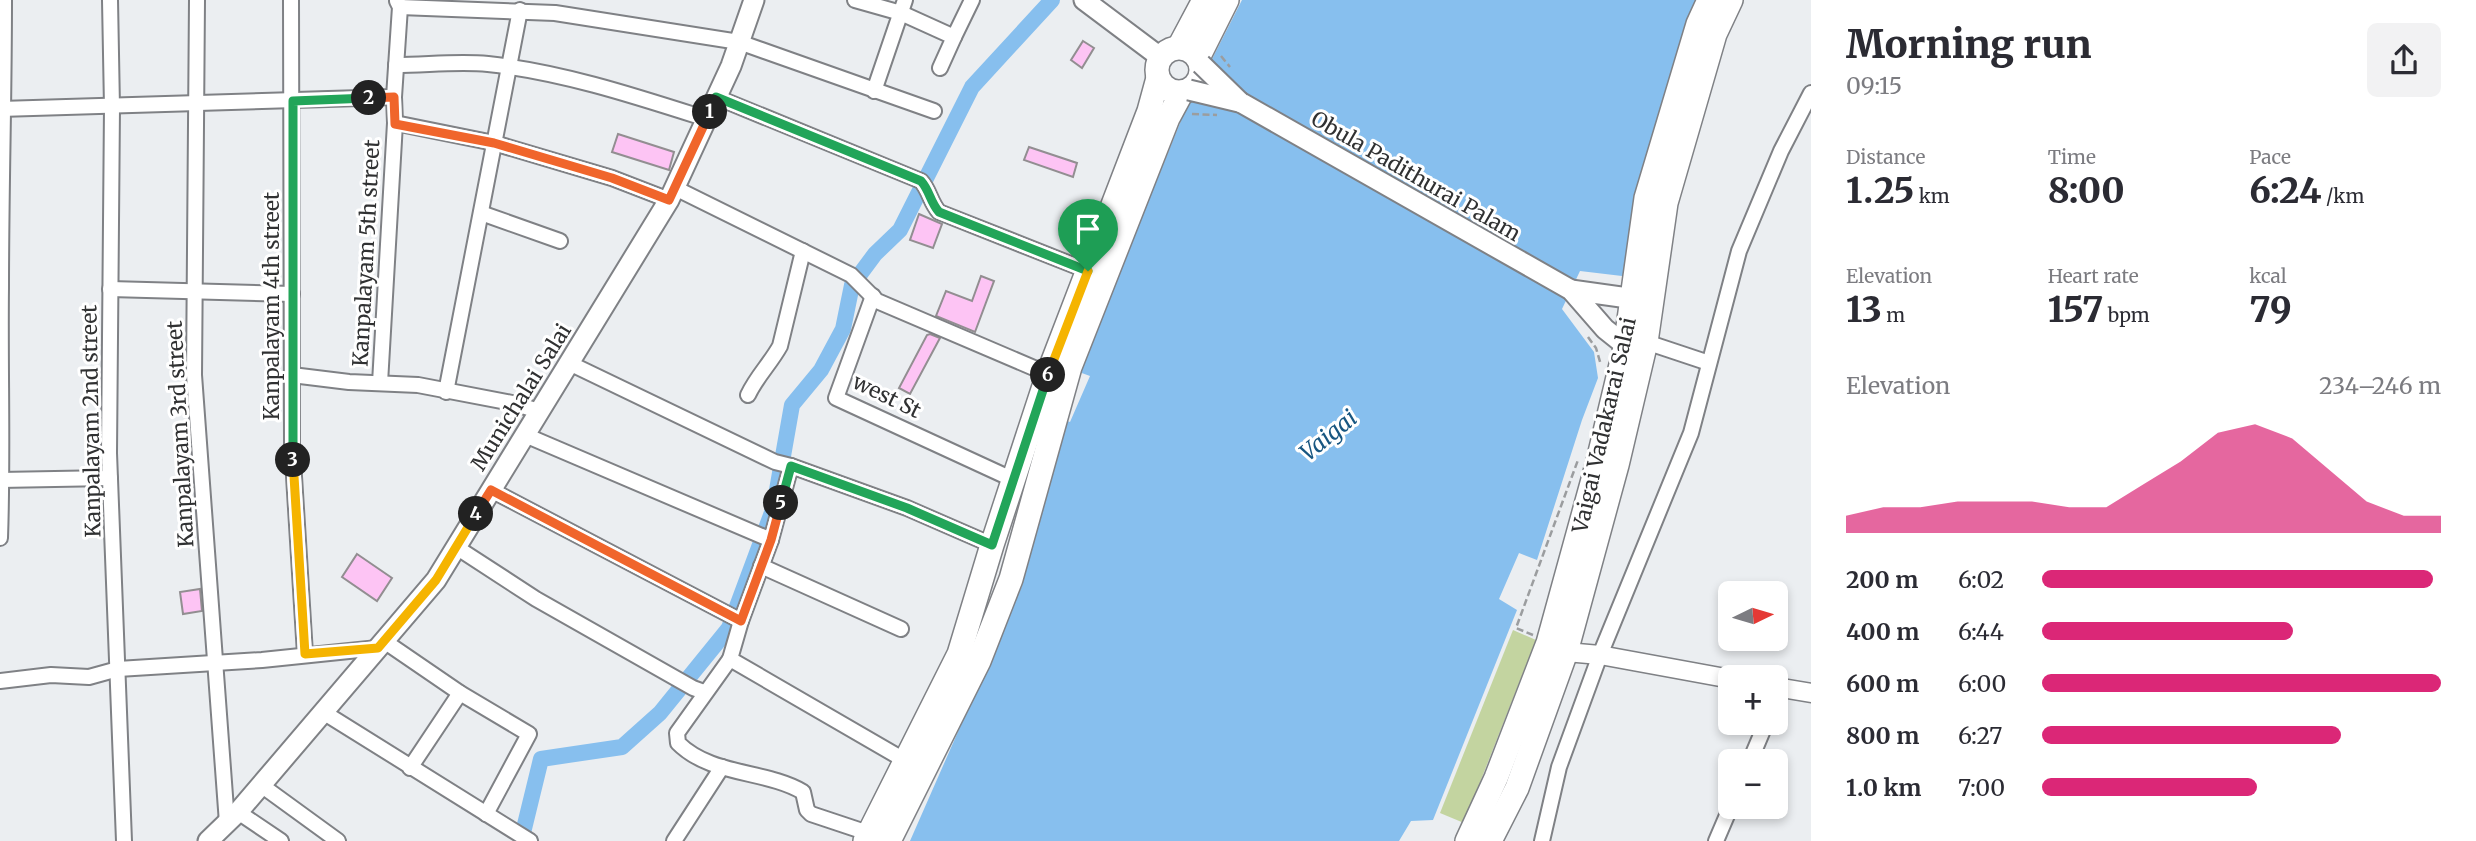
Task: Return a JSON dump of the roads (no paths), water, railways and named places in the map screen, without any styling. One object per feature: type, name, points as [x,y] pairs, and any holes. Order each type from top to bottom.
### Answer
[{"type":"main road","name":"Munichalai Salai","points":[[208,841],[261,785],[436,580],[672,194],[716,97],[754,0]]},
{"type":"main road","name":"Obula Padithurai Palam","points":[[1084,0],[1186,60],[1240,102],[1571,290],[1605,329],[1638,349]]},
{"type":"main road","points":[[1186,91],[1168,89],[1186,60],[1205,0]]},
{"type":"main road","points":[[874,838],[906,761],[960,654],[992,545],[1048,374],[1149,111],[1227,0]]},
{"type":"main road","name":"Vaigai Vadakarai Salai","points":[[1467,841],[1551,644],[1617,465],[1638,349],[1635,301],[1646,198],[1698,24],[1709,0]]},
{"type":"main road","name":"Vaigai Vadakarai Salai","points":[[1635,301],[1715,34],[1731,0]]},
{"type":"main road","points":[[874,838],[979,661],[989,638],[1011,579],[1070,367],[1168,118],[1186,91],[1199,79],[1186,60]]},
{"type":"main road","name":"Obula Padithurai Palam","points":[[1186,91],[1240,102]]},
{"type":"main road","name":"Obula Padithurai Palam","points":[[1571,290],[1635,301]]},
{"type":"main road","name":"Vaigai Vadakarai Salai","points":[[1490,841],[1517,788],[1551,644]]},
{"type":"street","points":[[0,538],[4,0]]},
{"type":"street","name":"Kanpalayam 2nd street","points":[[110,0],[110,478],[124,841]]},
{"type":"street","name":"Kanpalayam 3rd street","points":[[197,0],[194,375],[216,663],[232,818]]},
{"type":"street","name":"Kanpalayam 4th street","points":[[291,0],[292,444],[305,654]]},
{"type":"street","points":[[855,0],[903,7],[954,37]]},
{"type":"street","points":[[940,68],[972,0]]},
{"type":"street","points":[[398,4],[477,4],[520,10],[554,6],[739,42],[934,111]]},
{"type":"street","name":"Kanpalayam 5th street","points":[[380,383],[395,124],[398,4]]},
{"type":"street","points":[[874,91],[903,7]]},
{"type":"street","points":[[446,392],[520,10]]},
{"type":"street","points":[[396,65],[486,64],[554,76],[625,93],[706,119]]},
{"type":"street","points":[[1542,841],[1559,767],[1600,655],[1691,433],[1739,251],[1781,151],[1811,93]]},
{"type":"street","points":[[2,109],[394,97]]},
{"type":"street","points":[[716,97],[925,186],[939,212],[1088,271]]},
{"type":"street","points":[[395,124],[494,143],[672,194],[803,251],[862,286],[877,301],[1048,374]]},
{"type":"street","points":[[481,213],[560,241]]},
{"type":"street","points":[[748,395],[757,375],[774,357],[780,346],[803,251]]},
{"type":"street","name":"west St","points":[[862,286],[836,398],[1014,480]]},
{"type":"street","points":[[110,289],[292,294]]},
{"type":"street","points":[[1638,349],[1709,363]]},
{"type":"street","points":[[569,363],[775,462],[907,508],[992,545]]},
{"type":"street","points":[[292,375],[349,382],[418,385],[501,400],[539,411]]},
{"type":"street","points":[[525,435],[771,540]]},
{"type":"street","points":[[791,466],[771,540],[730,659],[698,690],[677,733],[678,743],[686,751],[722,766],[771,781],[787,783],[803,792],[807,810],[811,814],[874,838]]},
{"type":"street","points":[[1,480],[110,478]]},
{"type":"street","points":[[491,490],[741,621]]},
{"type":"street","points":[[456,547],[536,599],[698,690]]},
{"type":"street","points":[[761,566],[901,629]]},
{"type":"street","points":[[0,681],[51,675],[89,677],[118,669],[216,663],[381,644],[529,734],[486,814]]},
{"type":"street","points":[[1551,644],[1718,677]]},
{"type":"street","points":[[730,659],[906,761]]},
{"type":"street","points":[[1788,692],[1811,693]]},
{"type":"street","points":[[411,768],[460,693]]},
{"type":"street","points":[[323,712],[530,841]]},
{"type":"street","points":[[674,841],[722,766]]},
{"type":"street","points":[[261,785],[338,841]]},
{"type":"street","points":[[232,818],[281,841]]},
{"type":"street","points":[[1716,841],[1725,819]]},
{"type":"water","name":"Vaigai","points":[[1242,0],[1698,0],[1629,273],[1622,276],[1580,271],[1562,309],[1594,352],[1598,378],[1537,560],[1519,553],[1499,599],[1517,610],[1433,820],[1411,821],[1399,841],[910,841],[1022,586],[1062,419],[1070,422],[1090,376],[1079,372],[1182,118]]},
{"type":"waterway","points":[[521,841],[541,759],[622,747],[660,713],[729,628],[774,507],[792,405],[821,370],[843,329],[852,285],[875,254],[900,230],[972,87],[1052,0]]}]
